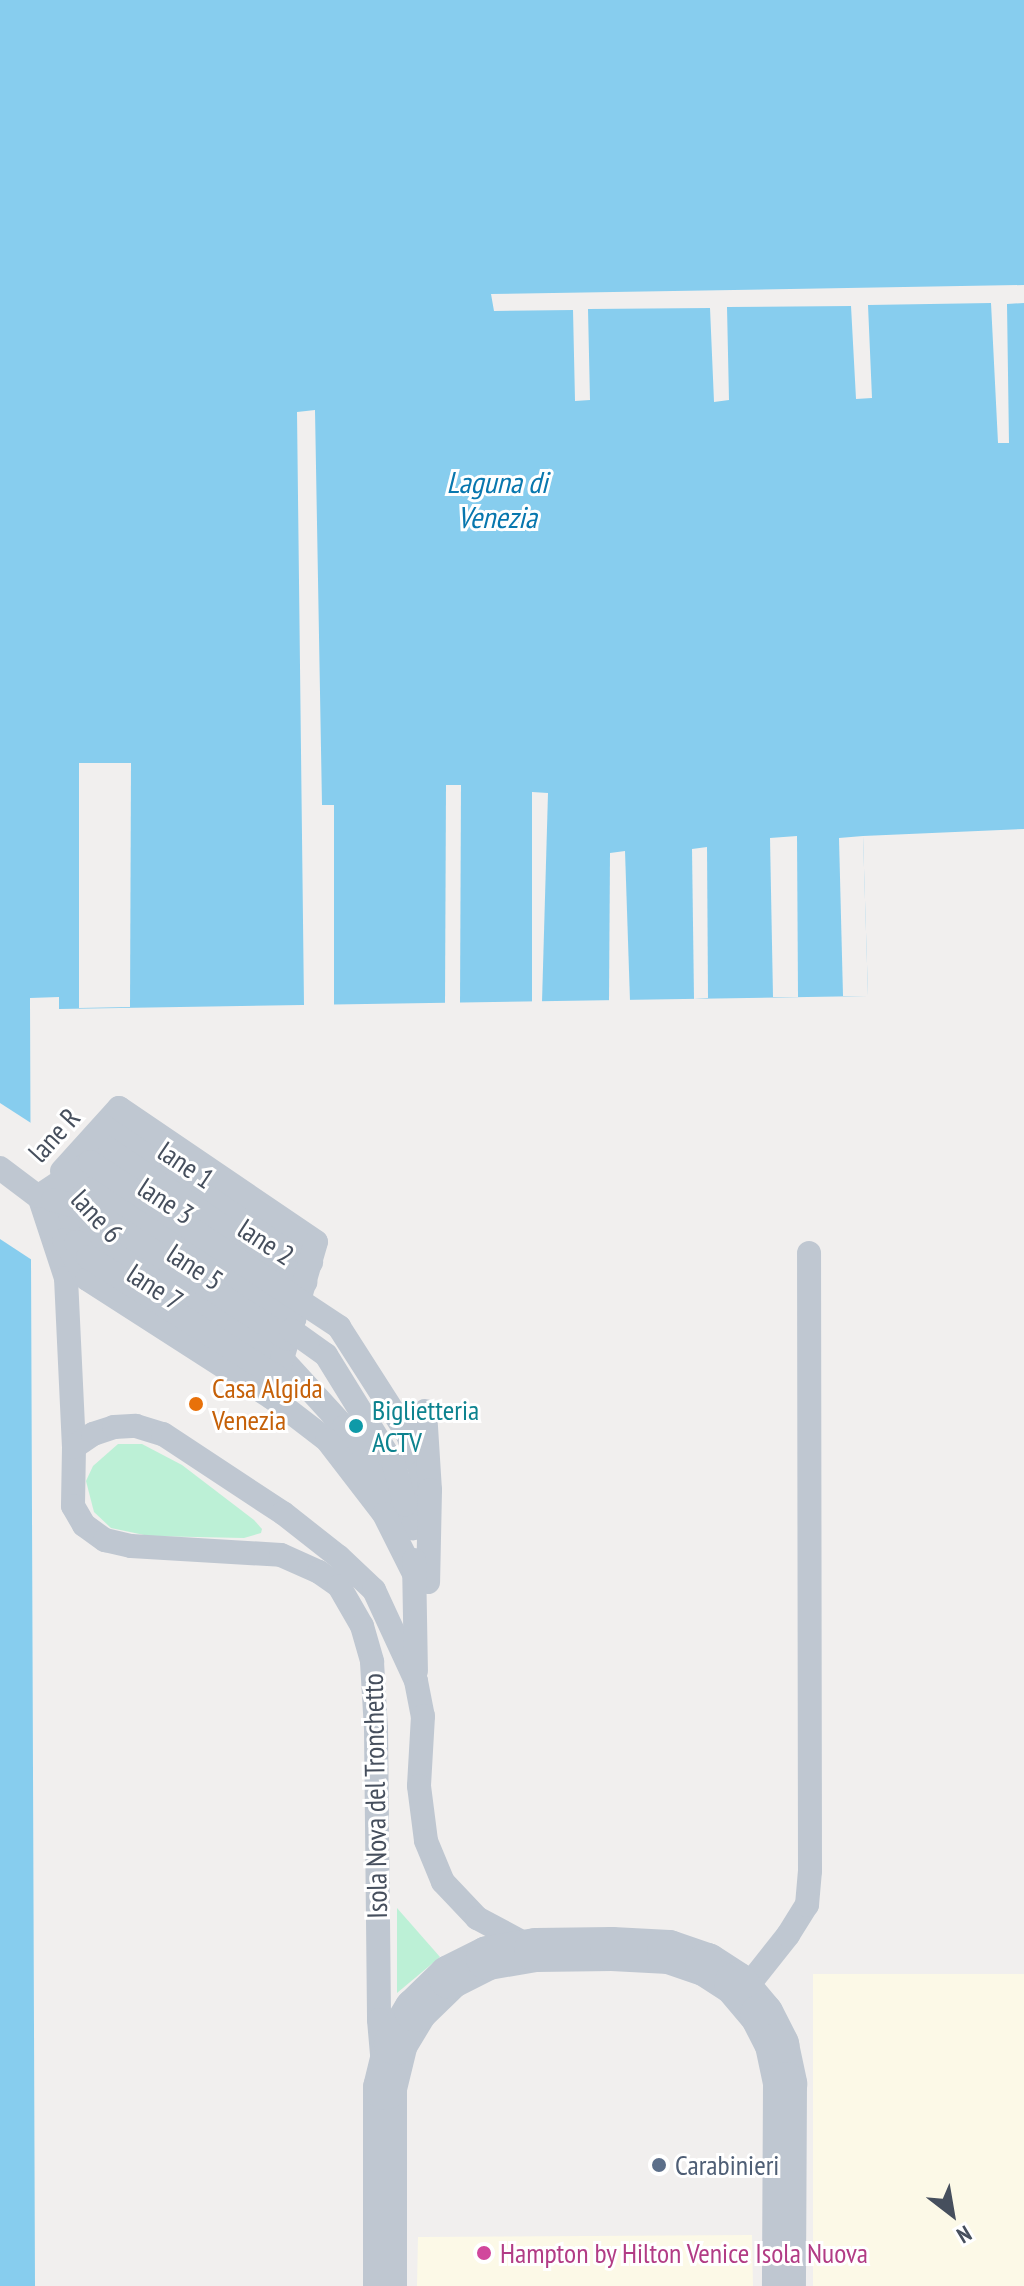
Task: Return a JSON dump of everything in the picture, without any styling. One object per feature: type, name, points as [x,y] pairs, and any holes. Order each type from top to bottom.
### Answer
[{"type":"street","name":"Isola Nova del Tronchetto","points":[[385,2286],[385,2088],[396,2043],[416,2010],[450,1977],[488,1958],[536,1950],[669,1952],[707,1965],[743,1992],[762,2015],[777,2045],[785,2084],[784,2286]]},
{"type":"lane","name":"lane R","points":[[39,1196],[119,1108],[293,1321]]},
{"type":"lane","name":"lane 1","points":[[39,1196],[99,1143],[293,1321]]},
{"type":"lane","name":"lane 5","points":[[0,1168],[89,1235],[293,1321]]},
{"type":"lane","name":"lane 3","points":[[39,1196],[91,1188],[293,1321]]},
{"type":"lane","name":"lane 7","points":[[39,1196],[87,1279],[293,1321]]},
{"type":"lane","points":[[39,1196],[66,1278],[74,1447]]},
{"type":"lane","points":[[743,1992],[788,1935],[807,1905],[810,1871],[809,1253]]},
{"type":"lane","points":[[293,1321],[344,1427],[413,1528]]},
{"type":"lane","points":[[293,1321],[326,1355],[394,1465],[413,1528],[416,1681]]},
{"type":"lane","points":[[293,1321],[327,1440],[384,1514],[415,1576]]},
{"type":"lane","points":[[423,1716],[430,1490],[425,1411]]},
{"type":"lane","name":"Isola Nova del Tronchetto","points":[[385,2088],[379,2020],[377,1794],[372,1662],[354,1607],[339,1586],[319,1572],[281,1555],[131,1546],[105,1540],[84,1525],[73,1506],[74,1447],[93,1434],[114,1427],[136,1426],[163,1434],[283,1513],[339,1557],[374,1590],[416,1681],[423,1716],[419,1786],[426,1841],[443,1882],[477,1918],[536,1950]]},
{"type":"shaded area","points":[[813,1974],[1024,1974],[1024,2286],[813,2286]]},
{"type":"shaded area","points":[[752,2235],[753,2286],[417,2286],[418,2237]]},
{"type":"green space","points":[[118,1444],[142,1444],[182,1465],[254,1520],[262,1529],[261,1533],[244,1538],[149,1536],[111,1528],[94,1512],[86,1481],[93,1466]]},
{"type":"green space","points":[[397,1908],[440,1957],[397,1993]]},
{"type":"water","name":"Laguna di Venezia","points":[[0,0],[1024,0],[1024,829],[863,836],[868,996],[59,1009],[59,997],[30,998],[35,2286],[0,2286]]},
{"type":"pier","points":[[1024,285],[1024,303],[1007,304],[1009,443],[998,443],[991,303],[868,305],[872,398],[856,399],[851,306],[727,307],[729,400],[714,402],[710,308],[588,309],[590,400],[575,401],[573,310],[494,311],[491,294]]},
{"type":"pier","points":[[315,410],[322,805],[334,805],[334,1006],[304,1006],[297,412]]},
{"type":"pier","points":[[79,763],[131,763],[130,1007],[79,1008]]},
{"type":"pier","points":[[446,785],[461,785],[460,1003],[445,1003]]},
{"type":"pier","points":[[532,792],[548,793],[542,1002],[532,1002]]},
{"type":"pier","points":[[797,836],[798,997],[773,997],[770,838]]},
{"type":"pier","points":[[863,836],[868,996],[843,996],[839,838]]},
{"type":"pier","points":[[707,847],[708,998],[694,999],[692,849]]},
{"type":"pier","points":[[625,851],[630,1001],[609,1001],[610,853]]},
{"type":"pier","points":[[0,1103],[31,1123],[32,1260],[0,1239]]},
{"type":"place","name":"Casa Algida Venezia","points":[[196,1404]]},
{"type":"place","name":"Biglietteria ACTV","points":[[356,1426]]},
{"type":"place","name":"Carabinieri","points":[[659,2165]]},
{"type":"place","name":"Hampton by Hilton Venice Isola Nuova","points":[[484,2253]]}]
